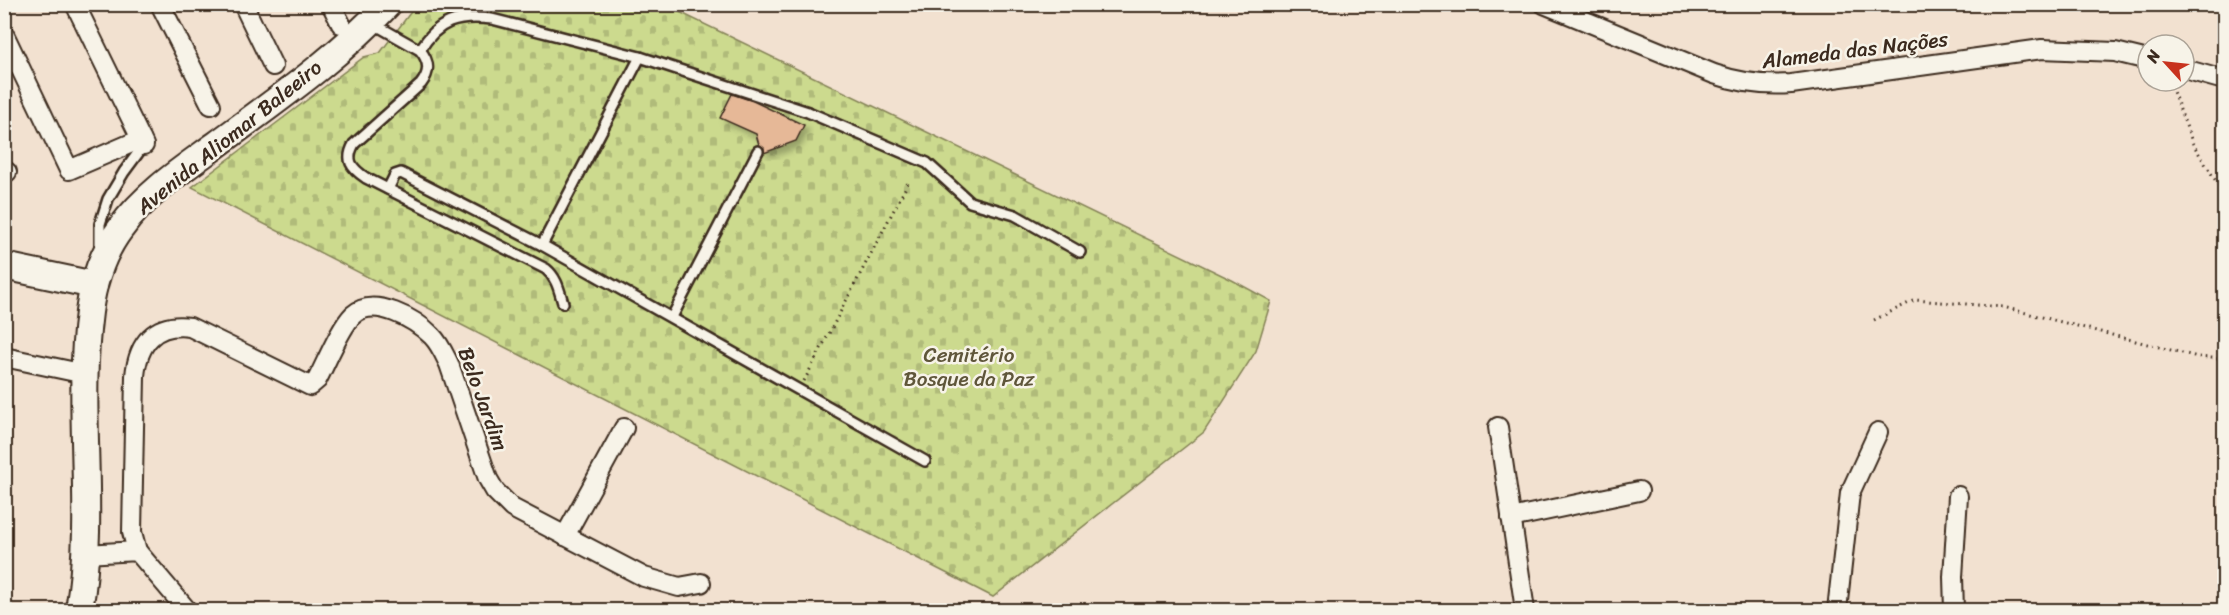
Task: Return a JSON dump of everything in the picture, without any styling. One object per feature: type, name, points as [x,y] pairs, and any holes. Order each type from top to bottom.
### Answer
[{"type":"main road","name":"Avenida Aliomar Baleeiro","points":[[79,610],[86,554],[85,374],[89,313],[97,275],[107,249],[138,207],[176,175],[316,68],[380,13]]},
{"type":"main road","points":[[4,266],[97,275]]},
{"type":"street","points":[[4,34],[69,170],[143,142],[75,4]]},
{"type":"street","points":[[160,4],[211,105]]},
{"type":"street","points":[[243,4],[273,66]]},
{"type":"street","points":[[330,4],[340,24]]},
{"type":"street","name":"Alameda das Nações","points":[[1544,4],[1714,74],[1739,82],[1765,86],[2042,49],[2115,52],[2136,57]]},
{"type":"street","points":[[2196,72],[2224,80]]},
{"type":"street","name":"Belo Jardim","points":[[137,551],[132,532],[135,376],[136,363],[147,340],[158,331],[168,327],[190,327],[310,386],[317,380],[352,316],[368,306],[386,308],[420,326],[441,348],[449,364],[482,465],[495,491],[512,508],[644,577],[679,587],[701,583]]},
{"type":"street","points":[[4,357],[85,374]]},
{"type":"street","points":[[1498,427],[1525,610]]},
{"type":"street","points":[[565,536],[624,428]]},
{"type":"street","points":[[1837,610],[1850,493],[1878,432]]},
{"type":"street","points":[[1511,518],[1639,491]]},
{"type":"street","points":[[1954,610],[1953,577],[1958,496]]},
{"type":"street","points":[[86,554],[137,551],[187,610]]},
{"type":"lane","points":[[380,13],[420,50],[429,68],[421,84],[360,137],[349,152],[349,160],[358,173],[546,269],[557,281],[563,303]]},
{"type":"lane","points":[[420,50],[438,27],[450,21],[476,17],[492,19],[640,57],[808,112],[927,163],[970,202],[1015,215],[1080,252]]},
{"type":"lane","points":[[542,245],[640,57]]},
{"type":"lane","points":[[97,275],[100,224],[108,199],[143,142]]},
{"type":"lane","points":[[672,317],[758,151]]},
{"type":"lane","points":[[388,189],[395,175],[401,173],[542,245],[925,461]]},
{"type":"path","points":[[2174,93],[2193,144],[2224,194]]},
{"type":"path","points":[[799,391],[908,183]]},
{"type":"path","points":[[1874,320],[1915,300],[2003,307],[2198,357],[2224,359]]},
{"type":"green space","name":"Cemitério Bosque da Paz","points":[[416,5],[665,5],[1271,301],[1256,351],[1204,432],[993,597],[192,187],[364,57],[380,53]]},
{"type":"building","points":[[732,94],[753,101],[804,125],[796,141],[764,153],[764,148],[759,145],[756,134],[720,118]]}]
